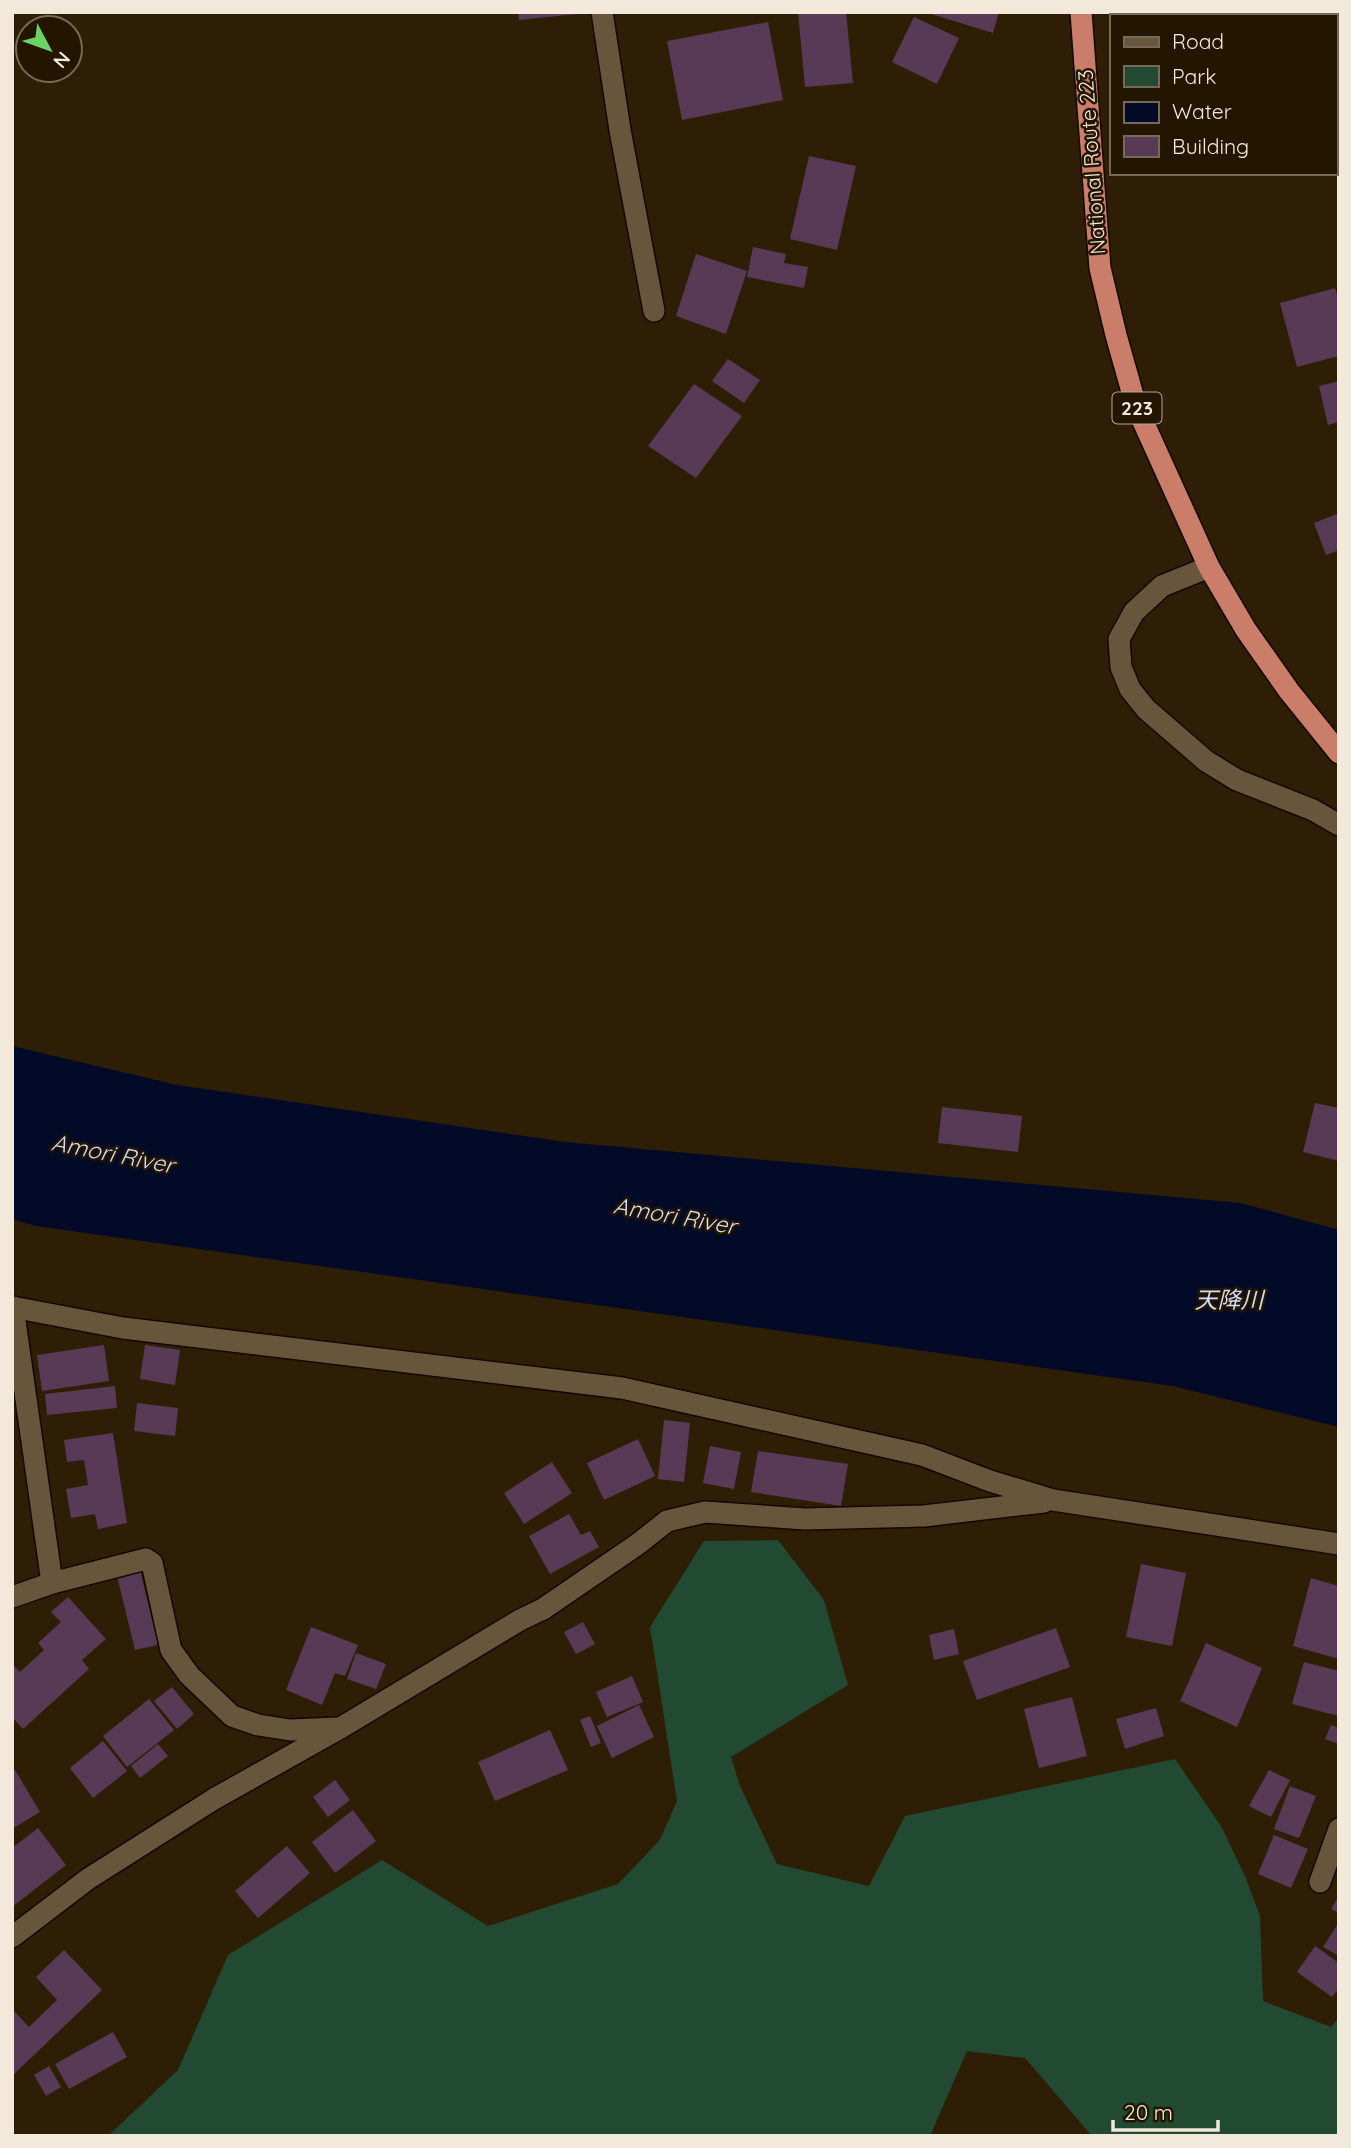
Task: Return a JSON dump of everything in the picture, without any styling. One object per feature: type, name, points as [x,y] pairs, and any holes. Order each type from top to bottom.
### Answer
[{"type":"highway","name":"National Route 223","points":[[1081,12],[1100,268],[1136,406],[1209,567],[1246,630],[1289,691],[1339,753]]},
{"type":"street","points":[[602,12],[620,130],[654,311]]},
{"type":"street","points":[[1209,567],[1162,586],[1134,611],[1119,639],[1121,667],[1130,689],[1146,709],[1206,761],[1237,780],[1313,810],[1339,825]]},
{"type":"street","points":[[52,1583],[12,1307],[123,1328],[622,1388],[922,1455],[990,1481],[1053,1500],[1339,1544]]},
{"type":"street","points":[[12,1937],[88,1879],[145,1842],[214,1799],[543,1609],[667,1521],[705,1512],[805,1519],[923,1516],[1053,1500]]},
{"type":"street","points":[[12,1597],[52,1583],[146,1559],[152,1563],[157,1581],[171,1650],[189,1675],[232,1716],[258,1725],[290,1730],[342,1727]]},
{"type":"street","points":[[1320,1882],[1339,1829]]},
{"type":"green space","points":[[778,1540],[824,1600],[848,1685],[731,1757],[740,1786],[777,1864],[869,1886],[905,1816],[1175,1759],[1221,1826],[1245,1876],[1260,1916],[1263,2001],[1331,2027],[1339,2017],[1339,2136],[1092,2136],[1025,2058],[967,2051],[930,2136],[108,2136],[178,2070],[228,1955],[382,1860],[488,1926],[618,1884],[660,1840],[677,1801],[650,1627],[704,1541]]},
{"type":"water","name":"天降川","points":[[12,1046],[177,1085],[565,1142],[1241,1203],[1339,1230],[1339,1427],[1173,1386],[36,1226],[12,1219]]},
{"type":"building","points":[[518,12],[578,12],[578,14],[519,20]]},
{"type":"building","points":[[798,12],[846,12],[853,83],[805,87]]},
{"type":"building","points":[[925,12],[999,12],[993,33]]},
{"type":"building","points":[[914,17],[959,38],[937,84],[892,62]]},
{"type":"building","points":[[768,22],[783,100],[682,120],[667,41]]},
{"type":"building","points":[[809,156],[856,166],[837,250],[790,239]]},
{"type":"building","points":[[753,247],[786,254],[784,263],[808,267],[804,288],[747,277]]},
{"type":"building","points":[[696,254],[747,271],[726,334],[676,316]]},
{"type":"building","points":[[1335,288],[1339,302],[1339,356],[1297,367],[1280,303]]},
{"type":"building","points":[[728,359],[760,380],[744,403],[712,381]]},
{"type":"building","points":[[1339,381],[1339,422],[1328,425],[1319,386]]},
{"type":"building","points":[[694,384],[742,416],[696,478],[648,446]]},
{"type":"building","points":[[1339,513],[1339,550],[1326,555],[1314,523]]},
{"type":"building","points":[[1315,1103],[1339,1108],[1339,1161],[1303,1152]]},
{"type":"building","points":[[942,1107],[1022,1116],[1018,1152],[938,1143]]},
{"type":"building","points":[[104,1345],[109,1381],[42,1391],[37,1355]]},
{"type":"building","points":[[145,1345],[180,1350],[175,1385],[140,1379]]},
{"type":"building","points":[[115,1386],[117,1408],[47,1415],[45,1394]]},
{"type":"building","points":[[137,1403],[178,1408],[175,1436],[134,1431]]},
{"type":"building","points":[[664,1420],[690,1423],[684,1482],[658,1479]]},
{"type":"building","points":[[113,1433],[127,1523],[98,1529],[95,1514],[71,1518],[66,1489],[88,1485],[84,1460],[67,1462],[64,1440]]},
{"type":"building","points":[[638,1439],[655,1476],[604,1500],[587,1463]]},
{"type":"building","points":[[710,1446],[741,1452],[734,1489],[703,1483]]},
{"type":"building","points":[[758,1451],[848,1464],[841,1506],[751,1492]]},
{"type":"building","points":[[552,1462],[572,1493],[524,1524],[504,1493]]},
{"type":"building","points":[[569,1514],[581,1535],[590,1531],[599,1547],[550,1574],[529,1536]]},
{"type":"building","points":[[1141,1564],[1186,1573],[1172,1646],[1126,1637]]},
{"type":"building","points":[[140,1570],[158,1645],[135,1650],[117,1576]]},
{"type":"building","points":[[1311,1578],[1339,1586],[1339,1659],[1293,1646]]},
{"type":"building","points":[[68,1597],[106,1639],[82,1660],[89,1669],[23,1729],[12,1717],[12,1664],[20,1672],[44,1650],[38,1643],[61,1622],[51,1612]]},
{"type":"building","points":[[583,1622],[595,1644],[576,1654],[564,1632]]},
{"type":"building","points":[[311,1627],[358,1645],[345,1676],[335,1673],[322,1705],[286,1690]]},
{"type":"building","points":[[1056,1628],[1070,1667],[977,1700],[963,1661]]},
{"type":"building","points":[[954,1629],[959,1654],[934,1660],[929,1635]]},
{"type":"building","points":[[1206,1643],[1262,1668],[1237,1727],[1180,1701]]},
{"type":"building","points":[[356,1653],[386,1664],[376,1689],[347,1679]]},
{"type":"building","points":[[1304,1662],[1339,1671],[1339,1716],[1292,1704]]},
{"type":"building","points":[[632,1676],[643,1702],[607,1717],[596,1692]]},
{"type":"building","points":[[172,1687],[194,1714],[177,1729],[154,1701]]},
{"type":"building","points":[[1072,1697],[1087,1756],[1039,1768],[1024,1709]]},
{"type":"building","points":[[149,1699],[174,1730],[127,1767],[103,1736]]},
{"type":"building","points":[[639,1705],[654,1737],[612,1758],[597,1726]]},
{"type":"building","points":[[1156,1708],[1164,1736],[1125,1749],[1116,1719]]},
{"type":"building","points":[[590,1716],[601,1743],[591,1747],[580,1720]]},
{"type":"building","points":[[1331,1725],[1339,1728],[1339,1744],[1325,1739]]},
{"type":"building","points":[[550,1730],[568,1770],[495,1801],[478,1762]]},
{"type":"building","points":[[103,1741],[127,1771],[93,1798],[70,1768]]},
{"type":"building","points":[[158,1744],[168,1756],[140,1778],[131,1766]]},
{"type":"building","points":[[15,1770],[40,1812],[12,1829],[12,1772]]},
{"type":"building","points":[[1269,1770],[1290,1780],[1271,1817],[1249,1806]]},
{"type":"building","points":[[335,1780],[350,1800],[328,1817],[313,1797]]},
{"type":"building","points":[[1290,1786],[1316,1796],[1299,1838],[1274,1829]]},
{"type":"building","points":[[353,1810],[376,1841],[335,1873],[312,1842]]},
{"type":"building","points":[[38,1828],[66,1865],[12,1907],[12,1848]]},
{"type":"building","points":[[1274,1835],[1308,1849],[1291,1888],[1258,1874]]},
{"type":"building","points":[[287,1846],[310,1873],[258,1918],[235,1891]]},
{"type":"building","points":[[1339,1896],[1339,1913],[1331,1909]]},
{"type":"building","points":[[1339,1922],[1339,1956],[1323,1947]]},
{"type":"building","points":[[1315,1946],[1339,1963],[1339,1988],[1332,1997],[1297,1972]]},
{"type":"building","points":[[64,1950],[102,1990],[12,2076],[12,2009],[29,2027],[57,2000],[36,1977]]},
{"type":"building","points":[[113,2032],[127,2057],[69,2089],[55,2064]]},
{"type":"building","points":[[49,2066],[61,2087],[46,2096],[34,2075]]},
{"type":"water label","name":"Amori River","points":[[113,1154]]},
{"type":"water label","name":"Amori River","points":[[675,1216]]}]
